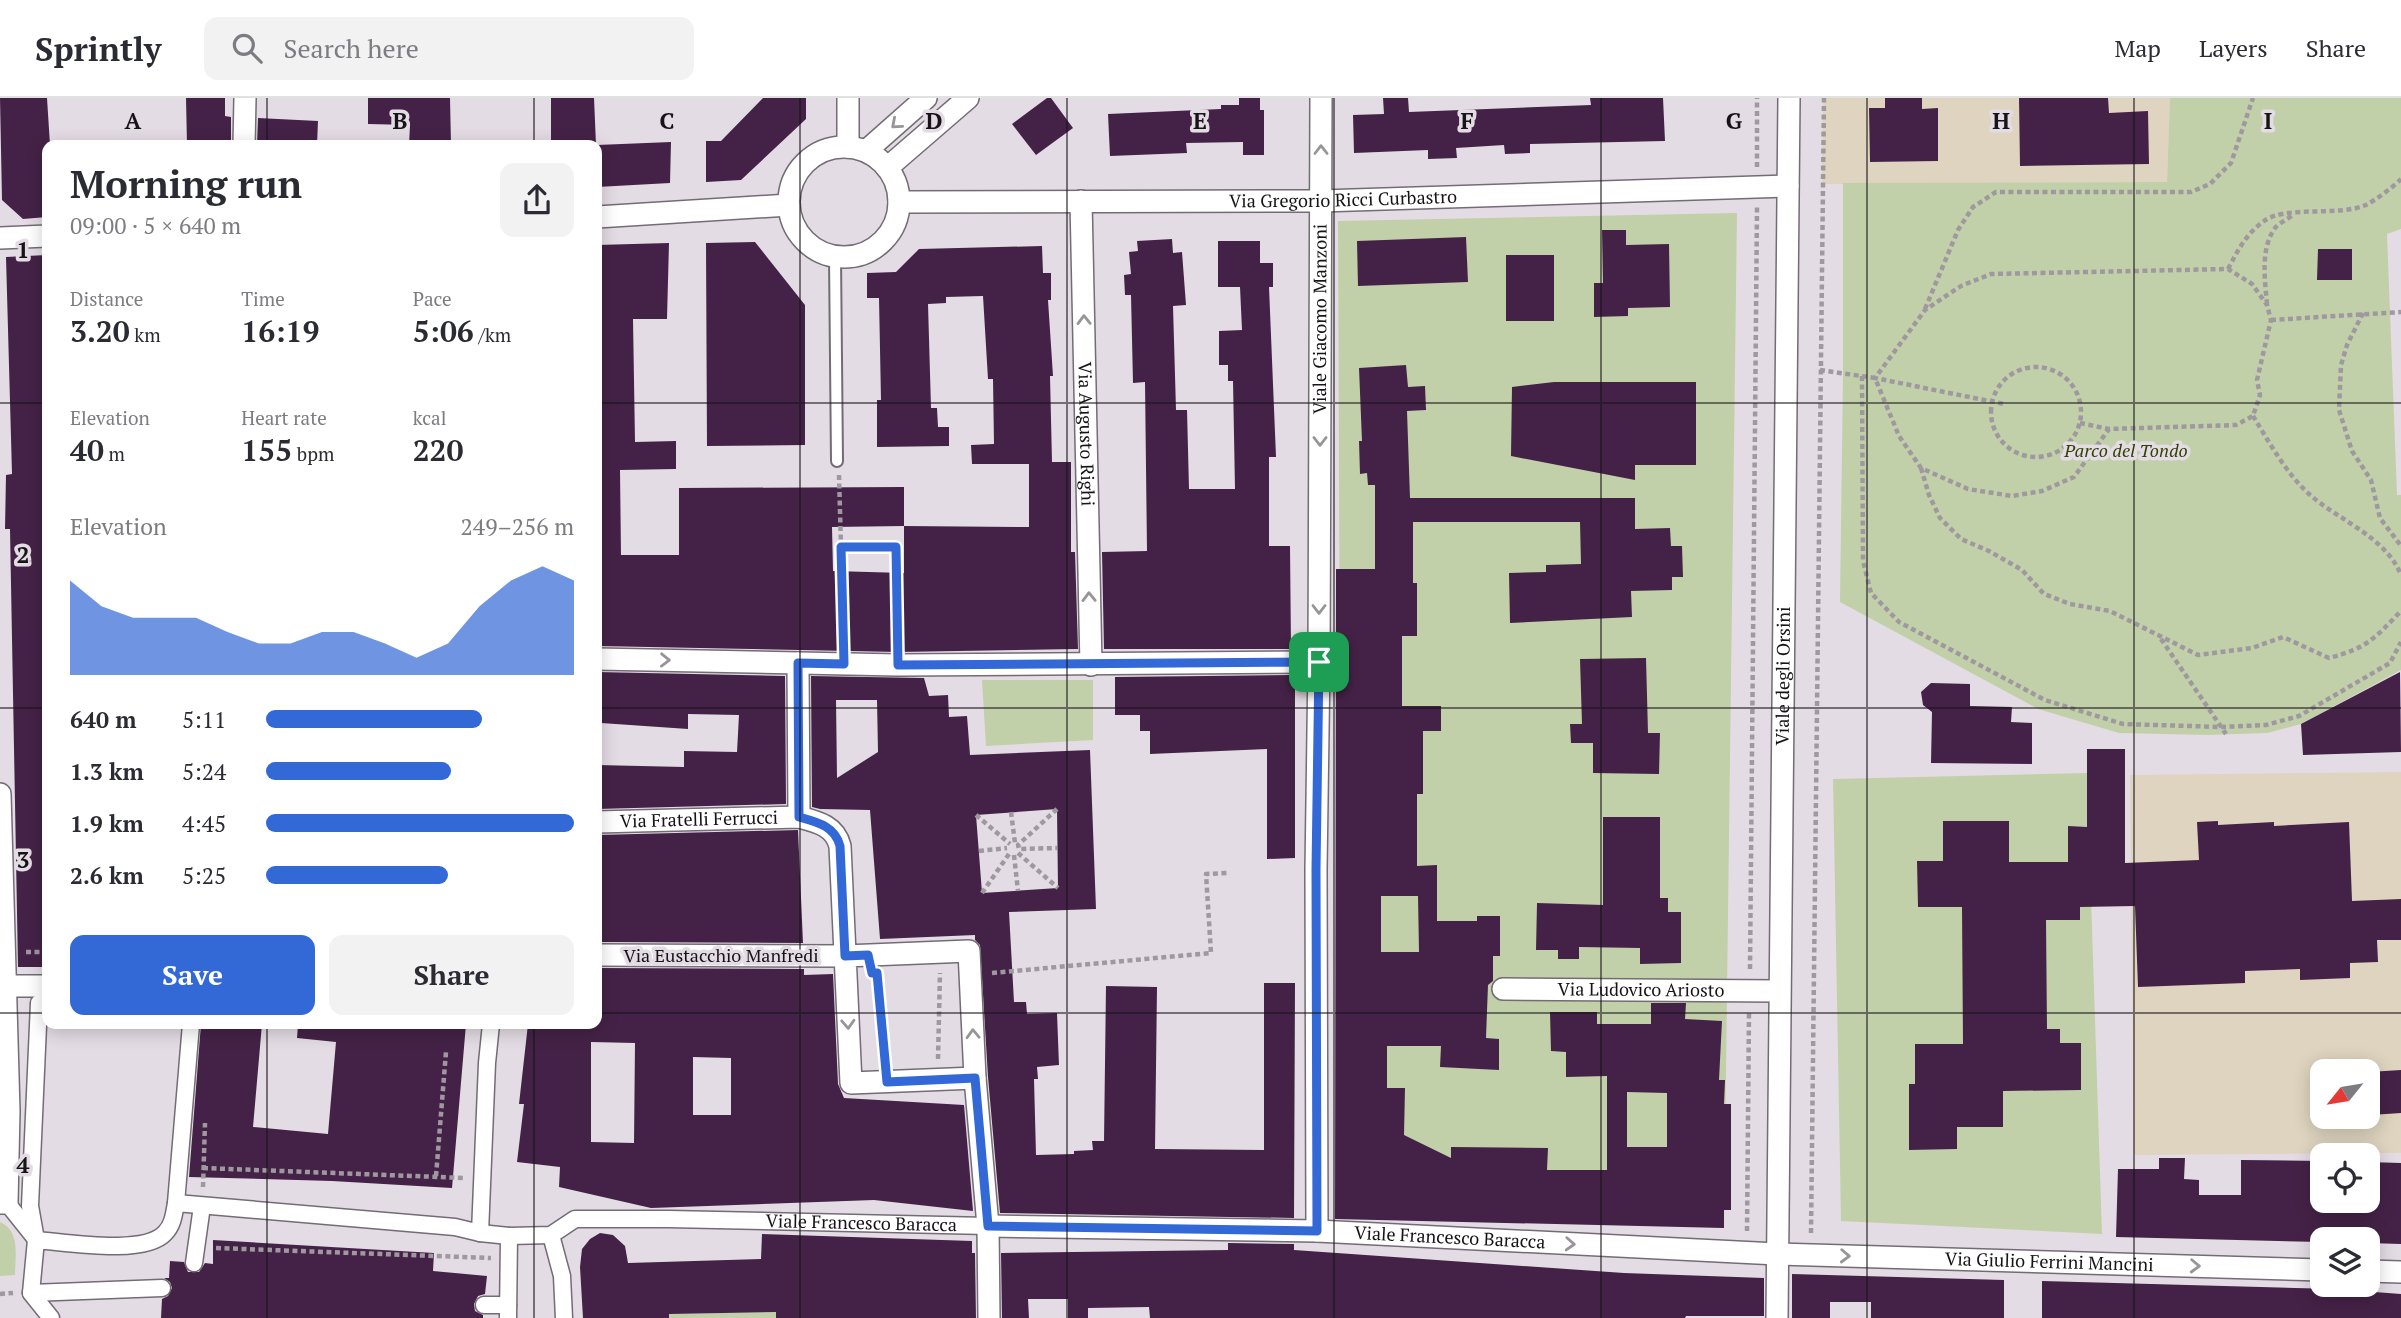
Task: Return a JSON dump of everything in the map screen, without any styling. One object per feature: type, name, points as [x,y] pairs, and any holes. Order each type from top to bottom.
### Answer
[{"type":"street","points":[[244,140],[245,98]]},
{"type":"street","points":[[848,98],[857,149]]},
{"type":"street","points":[[857,149],[926,98]]},
{"type":"street","points":[[887,168],[968,98]]},
{"type":"street","name":"Viale Giacomo Manzoni","points":[[1317,1231],[1316,870],[1321,98]]},
{"type":"street","name":"Viale degli Orsini","points":[[1777,1318],[1789,98]]},
{"type":"street","points":[[830,149],[857,149],[887,168],[896,184],[899,202],[891,232],[880,244],[867,253],[851,258],[835,257],[817,251],[803,239],[793,223],[789,205],[791,187],[799,169],[813,156],[830,149]]},
{"type":"street","name":"Via Gregorio Ricci Curbastro","points":[[899,202],[1321,201],[1788,186]]},
{"type":"street","name":"Via Augusto Righi","points":[[1081,201],[1091,665]]},
{"type":"street","points":[[602,217],[789,205]]},
{"type":"street","points":[[0,238],[42,236]]},
{"type":"street","points":[[602,659],[898,665],[1319,662]]},
{"type":"street","points":[[798,663],[799,817],[832,829],[838,836],[840,846],[851,1083],[975,1078]]},
{"type":"street","points":[[0,794],[6,986],[3,1203],[36,1240],[127,1246],[148,1243],[163,1236],[172,1223],[176,1203],[191,1029]]},
{"type":"street","name":"Via Fratelli Ferrucci","points":[[602,822],[799,817]]},
{"type":"street","name":"Via Eustacchio Manfredi","points":[[602,955],[845,956],[969,951],[970,971]]},
{"type":"street","points":[[970,971],[975,1078],[988,1226],[989,1318]]},
{"type":"street","points":[[6,986],[42,986]]},
{"type":"street","name":"Via Ludovico Ariosto","points":[[1503,989],[1779,991]]},
{"type":"street","points":[[42,1003],[39,1003],[30,1206],[36,1240],[31,1293],[51,1318]]},
{"type":"street","points":[[480,1233],[491,1029]]},
{"type":"street","points":[[176,1203],[455,1227],[509,1236],[551,1235],[562,1276],[564,1318]]},
{"type":"street","points":[[196,1255],[202,1206]]},
{"type":"street","name":"Viale Francesco Baracca","points":[[551,1235],[575,1219],[669,1219],[1317,1231],[1777,1254]]},
{"type":"street","points":[[484,1306],[508,1312],[509,1236]]},
{"type":"street","name":"Via Giulio Ferrini Mancini","points":[[1777,1254],[2310,1270]]},
{"type":"street","points":[[2380,1271],[2401,1272]]},
{"type":"street","points":[[31,1293],[162,1288]]},
{"type":"lane","points":[[835,257],[837,461]]},
{"type":"path","points":[[1747,1252],[1757,98]]},
{"type":"path","points":[[1811,1255],[1824,98]]},
{"type":"path","points":[[1875,378],[1925,310],[1958,230],[1973,207],[1996,192],[2191,192],[2210,184],[2231,163],[2253,98]]},
{"type":"path","points":[[2228,269],[2244,240],[2266,219],[2296,212],[2334,211],[2365,205],[2401,179]]},
{"type":"path","points":[[2080,423],[2109,429],[2236,425],[2253,416],[2260,395],[2257,380],[2271,320],[2264,265],[2267,247],[2276,228],[2296,212]]},
{"type":"path","points":[[1925,310],[1961,286],[1991,274],[2228,269],[2252,284],[2267,305]]},
{"type":"path","points":[[2271,320],[2401,312]]},
{"type":"path","points":[[2363,313],[2347,345],[2341,365],[2340,410],[2352,450],[2371,480],[2380,518],[2401,546]]},
{"type":"path","points":[[2039,367],[2054,371],[2067,380],[2077,393],[2081,408],[2080,423],[2065,447],[2053,455],[2039,458],[2025,456],[2011,451],[2001,441],[1990,415],[1992,401],[1998,387],[2009,375],[2039,367]]},
{"type":"path","points":[[1821,370],[2004,404]]},
{"type":"path","points":[[1862,376],[1863,561],[1871,593],[1899,622],[2045,700],[2123,724],[2221,727],[2266,725],[2299,716],[2390,663],[2401,642]]},
{"type":"path","points":[[1875,378],[1899,436],[1921,468],[1929,495],[1940,518],[1961,539],[2022,570],[2044,594],[2070,604],[2110,611],[2198,655],[2252,648],[2283,637],[2329,658],[2371,642],[2401,611]]},
{"type":"path","points":[[2253,416],[2278,457],[2309,494],[2396,561],[2401,575]]},
{"type":"path","points":[[1921,468],[1968,489],[2012,496],[2042,491],[2074,477],[2109,429]]},
{"type":"path","points":[[840,478],[844,664]]},
{"type":"path","points":[[841,547],[896,547],[898,665]]},
{"type":"path","points":[[2161,638],[2226,734]]},
{"type":"path","points":[[982,893],[1014,849],[1057,809]]},
{"type":"path","points":[[1011,812],[1018,891]]},
{"type":"path","points":[[976,815],[1058,888]]},
{"type":"path","points":[[979,851],[1057,848]]},
{"type":"path","points":[[937,1080],[940,967],[970,971],[1211,953],[1206,874],[1227,873]]},
{"type":"path","points":[[868,955],[872,973],[877,973],[887,1082]]},
{"type":"path","points":[[436,1176],[446,1052]]},
{"type":"path","points":[[203,1168],[482,1178]]},
{"type":"path","points":[[196,1255],[508,1259]]},
{"type":"shaded area","points":[[1823,98],[2170,98],[2167,182],[1822,184]]},
{"type":"shaded area","points":[[2401,772],[2401,1153],[2380,1153],[2380,1143],[2310,1143],[2310,1154],[2134,1155],[2130,775]]},
{"type":"green space","name":"Parco del Tondo","points":[[2170,98],[2401,98],[2401,229],[2387,234],[2397,495],[2401,495],[2401,670],[2301,724],[2267,733],[2119,733],[2038,709],[1840,602],[1843,183],[2167,182]]},
{"type":"green space","points":[[1737,213],[1724,1228],[1342,1211],[1338,221]]},
{"type":"green space","points":[[982,680],[1093,680],[1093,740],[986,746]]},
{"type":"green space","points":[[2087,773],[2102,1234],[1841,1221],[1833,779]]},
{"type":"green space","points":[[0,1222],[7,1226],[14,1238],[15,1275],[0,1276]]},
{"type":"green space","points":[[776,1312],[776,1318],[669,1318],[669,1314]]},
{"type":"building","points":[[0,98],[47,98],[50,140],[42,140],[42,217],[23,219],[2,200]]},
{"type":"building","points":[[186,98],[225,98],[225,116],[231,117],[231,140],[187,140]]},
{"type":"building","points":[[368,98],[450,98],[451,140],[409,140],[410,125],[368,124]]},
{"type":"building","points":[[551,98],[594,98],[596,140],[551,140]]},
{"type":"building","points":[[763,98],[806,98],[806,119],[741,180],[706,182],[706,141],[721,141]]},
{"type":"building","points":[[1047,98],[1051,98],[1073,128],[1036,155],[1012,124]]},
{"type":"building","points":[[1239,98],[1260,98],[1260,110],[1264,110],[1264,155],[1243,155],[1243,142],[1186,143],[1187,153],[1110,156],[1108,114],[1221,109],[1221,105],[1239,105]]},
{"type":"building","points":[[1383,98],[1408,98],[1409,112],[1591,105],[1590,98],[1663,98],[1665,141],[1530,144],[1530,153],[1505,154],[1504,145],[1456,148],[1457,158],[1428,159],[1428,150],[1354,153],[1353,115],[1384,114]]},
{"type":"building","points":[[1885,98],[1922,98],[1922,109],[1938,108],[1938,161],[1870,162],[1869,108],[1885,108]]},
{"type":"building","points":[[2019,98],[2108,98],[2109,113],[2148,111],[2149,164],[2020,166]]},
{"type":"building","points":[[258,118],[318,121],[317,140],[257,140]]},
{"type":"building","points":[[671,142],[670,183],[602,187],[602,145]]},
{"type":"building","points":[[1602,230],[1626,230],[1626,245],[1669,244],[1670,307],[1628,308],[1628,316],[1594,317],[1594,283],[1603,283]]},
{"type":"building","points":[[1466,237],[1468,282],[1358,286],[1357,241]]},
{"type":"building","points":[[1172,239],[1173,253],[1182,252],[1186,305],[1173,306],[1176,410],[1187,410],[1189,489],[1235,489],[1233,381],[1228,381],[1228,365],[1219,365],[1219,331],[1242,330],[1240,287],[1218,287],[1218,241],[1260,241],[1260,263],[1273,263],[1273,287],[1269,287],[1276,457],[1269,457],[1269,546],[1290,546],[1291,649],[1104,649],[1102,552],[1147,551],[1145,382],[1133,383],[1131,295],[1125,295],[1124,275],[1131,274],[1129,252],[1138,251],[1137,241]]},
{"type":"building","points":[[755,242],[805,305],[805,445],[707,446],[706,243]]},
{"type":"building","points":[[669,243],[667,319],[633,319],[635,442],[676,441],[676,469],[620,470],[621,555],[679,555],[679,488],[904,487],[904,526],[1029,527],[1029,464],[972,464],[971,445],[994,444],[993,379],[988,379],[983,296],[946,297],[946,303],[928,304],[931,408],[937,408],[938,427],[949,427],[949,446],[877,447],[877,400],[881,400],[879,298],[867,298],[867,273],[896,272],[919,249],[1042,246],[1043,273],[1051,273],[1051,300],[1048,300],[1053,376],[1050,376],[1052,462],[1071,462],[1071,552],[1075,552],[1078,649],[898,652],[602,646],[602,245]],"holes":[[[904,526],[904,573],[833,571],[832,527]]]},
{"type":"building","points":[[2318,249],[2352,249],[2352,280],[2317,280]]},
{"type":"building","points":[[42,255],[42,967],[18,967],[10,529],[5,529],[6,475],[12,474],[6,257]]},
{"type":"building","points":[[1506,255],[1554,255],[1554,321],[1506,321]]},
{"type":"building","points":[[1406,365],[1408,387],[1425,386],[1426,410],[1407,411],[1410,498],[1635,498],[1635,529],[1670,528],[1671,546],[1682,546],[1683,577],[1672,577],[1672,590],[1631,591],[1632,617],[1510,623],[1509,573],[1546,572],[1546,565],[1581,564],[1580,522],[1413,522],[1413,583],[1417,583],[1417,636],[1402,636],[1402,706],[1441,706],[1441,731],[1423,731],[1423,794],[1417,794],[1417,866],[1437,865],[1437,921],[1477,921],[1477,916],[1500,916],[1500,956],[1493,956],[1493,981],[1488,985],[1486,1038],[1499,1039],[1499,1070],[1440,1067],[1441,1046],[1387,1046],[1387,1088],[1405,1088],[1404,1135],[1451,1158],[1451,1147],[1548,1148],[1547,1170],[1607,1170],[1607,1076],[1566,1077],[1566,1052],[1551,1051],[1550,1012],[1597,1012],[1597,1024],[1651,1024],[1651,1003],[1686,1003],[1685,1019],[1722,1021],[1719,1080],[1725,1080],[1724,1104],[1731,1104],[1731,1210],[1724,1210],[1724,1228],[1335,1219],[1336,569],[1375,569],[1375,485],[1368,485],[1367,473],[1360,474],[1359,441],[1362,441],[1359,368]],"holes":[[[1381,896],[1418,896],[1419,952],[1381,952]],[[1627,1092],[1667,1093],[1667,1147],[1627,1147]]]},
{"type":"building","points":[[1554,382],[1696,382],[1696,465],[1635,465],[1635,480],[1511,456],[1512,387]]},
{"type":"building","points":[[1646,658],[1648,733],[1660,733],[1659,774],[1593,773],[1593,743],[1571,743],[1570,724],[1582,724],[1580,659]]},
{"type":"building","points":[[602,672],[785,676],[786,804],[602,809],[602,765],[684,767],[684,751],[737,752],[739,715],[688,714],[688,729],[602,723]]},
{"type":"building","points":[[2400,672],[2401,752],[2303,755],[2301,724]]},
{"type":"building","points":[[1292,675],[1292,681],[1295,681],[1295,858],[1267,859],[1267,749],[1150,754],[1150,731],[1140,731],[1140,715],[1115,715],[1115,677]]},
{"type":"building","points":[[811,676],[924,678],[929,696],[948,695],[949,717],[967,716],[970,755],[1090,750],[1096,909],[1009,912],[1014,1002],[1026,1002],[1027,1014],[1057,1013],[1059,1065],[1037,1067],[1038,1079],[1034,1079],[1036,1155],[1074,1154],[1074,1151],[1093,1150],[1092,1141],[1104,1141],[1106,986],[1157,987],[1155,1149],[1264,1150],[1264,983],[1295,983],[1294,1218],[1000,1213],[980,945],[975,940],[975,935],[880,939],[870,810],[812,807]],"holes":[[[836,700],[877,700],[878,752],[837,778]],[[1057,809],[1058,888],[982,893],[976,815]]]},
{"type":"building","points":[[1931,683],[1970,684],[1970,706],[2012,707],[2011,722],[2032,723],[2032,764],[1931,763],[1932,712],[1923,705],[1921,692]]},
{"type":"building","points":[[2087,749],[2125,749],[2125,863],[2199,860],[2197,822],[2218,821],[2218,825],[2274,822],[2274,826],[2349,822],[2352,901],[2401,899],[2401,940],[2377,940],[2378,962],[2350,963],[2350,978],[2300,980],[2300,969],[2245,971],[2245,983],[2138,987],[2135,906],[2080,907],[2080,920],[2046,920],[2047,1029],[2060,1029],[2060,1043],[2081,1043],[2081,1090],[2003,1091],[2003,1127],[1957,1127],[1957,1149],[1909,1150],[1909,1084],[1915,1084],[1915,1044],[1963,1044],[1962,907],[1918,907],[1917,861],[1943,861],[1943,821],[2009,821],[2009,862],[2068,862],[2068,826],[2087,827]]},
{"type":"building","points":[[1603,817],[1660,817],[1660,898],[1668,898],[1668,912],[1681,912],[1681,963],[1640,964],[1640,948],[1579,947],[1579,959],[1558,959],[1558,950],[1536,950],[1537,903],[1603,905]]},
{"type":"building","points":[[798,830],[803,943],[602,942],[602,835]]},
{"type":"building","points":[[602,968],[804,969],[804,975],[833,974],[838,1084],[844,1098],[964,1105],[973,1211],[874,1200],[651,1208],[559,1187],[560,1167],[517,1162],[524,1104],[519,1104],[527,1029],[602,1029]],"holes":[[[591,1042],[635,1043],[634,1143],[591,1142]],[[693,1057],[731,1058],[731,1115],[693,1115]]]},
{"type":"building","points":[[201,1029],[262,1029],[253,1127],[328,1134],[336,1042],[297,1038],[298,1029],[466,1029],[452,1188],[189,1177]]},
{"type":"building","points":[[2401,1070],[2401,1113],[2380,1114],[2380,1071]]},
{"type":"building","points":[[2159,1158],[2185,1158],[2184,1179],[2199,1180],[2199,1195],[2241,1195],[2241,1160],[2310,1161],[2310,1213],[2380,1213],[2380,1162],[2401,1163],[2401,1244],[2380,1243],[2380,1227],[2310,1227],[2310,1242],[2116,1237],[2118,1169],[2159,1169]]},
{"type":"building","points":[[600,1233],[613,1235],[625,1246],[628,1263],[761,1259],[762,1234],[972,1241],[972,1253],[975,1253],[976,1318],[776,1318],[776,1312],[669,1314],[669,1318],[583,1318],[580,1267],[582,1249],[590,1239]]},
{"type":"building","points":[[213,1240],[434,1253],[433,1271],[487,1276],[485,1294],[478,1296],[474,1304],[475,1311],[483,1315],[483,1318],[161,1318],[162,1299],[168,1296],[172,1288],[170,1282],[164,1278],[169,1278],[170,1261],[184,1262],[188,1272],[199,1272],[205,1263],[213,1264]]},
{"type":"building","points":[[1228,1243],[1294,1244],[1294,1250],[1624,1273],[1764,1278],[1764,1316],[1150,1318],[1149,1307],[1088,1308],[1088,1318],[1068,1318],[1068,1299],[1028,1299],[1029,1318],[1002,1318],[1001,1253],[1228,1250]]},
{"type":"building","points":[[1792,1274],[2004,1280],[2004,1318],[1871,1318],[1871,1302],[1830,1302],[1830,1318],[1792,1318]]},
{"type":"building","points":[[2042,1281],[2310,1288],[2310,1297],[2380,1297],[2380,1292],[2401,1294],[2401,1318],[2042,1318]]},
{"type":"route","points":[[841,547],[896,547],[898,665],[1319,662],[1316,870],[1317,1231],[988,1226],[975,1078],[887,1082],[877,973],[872,973],[868,955],[845,956],[838,836],[832,829],[816,821],[799,817],[798,663],[844,664],[841,547]]}]
